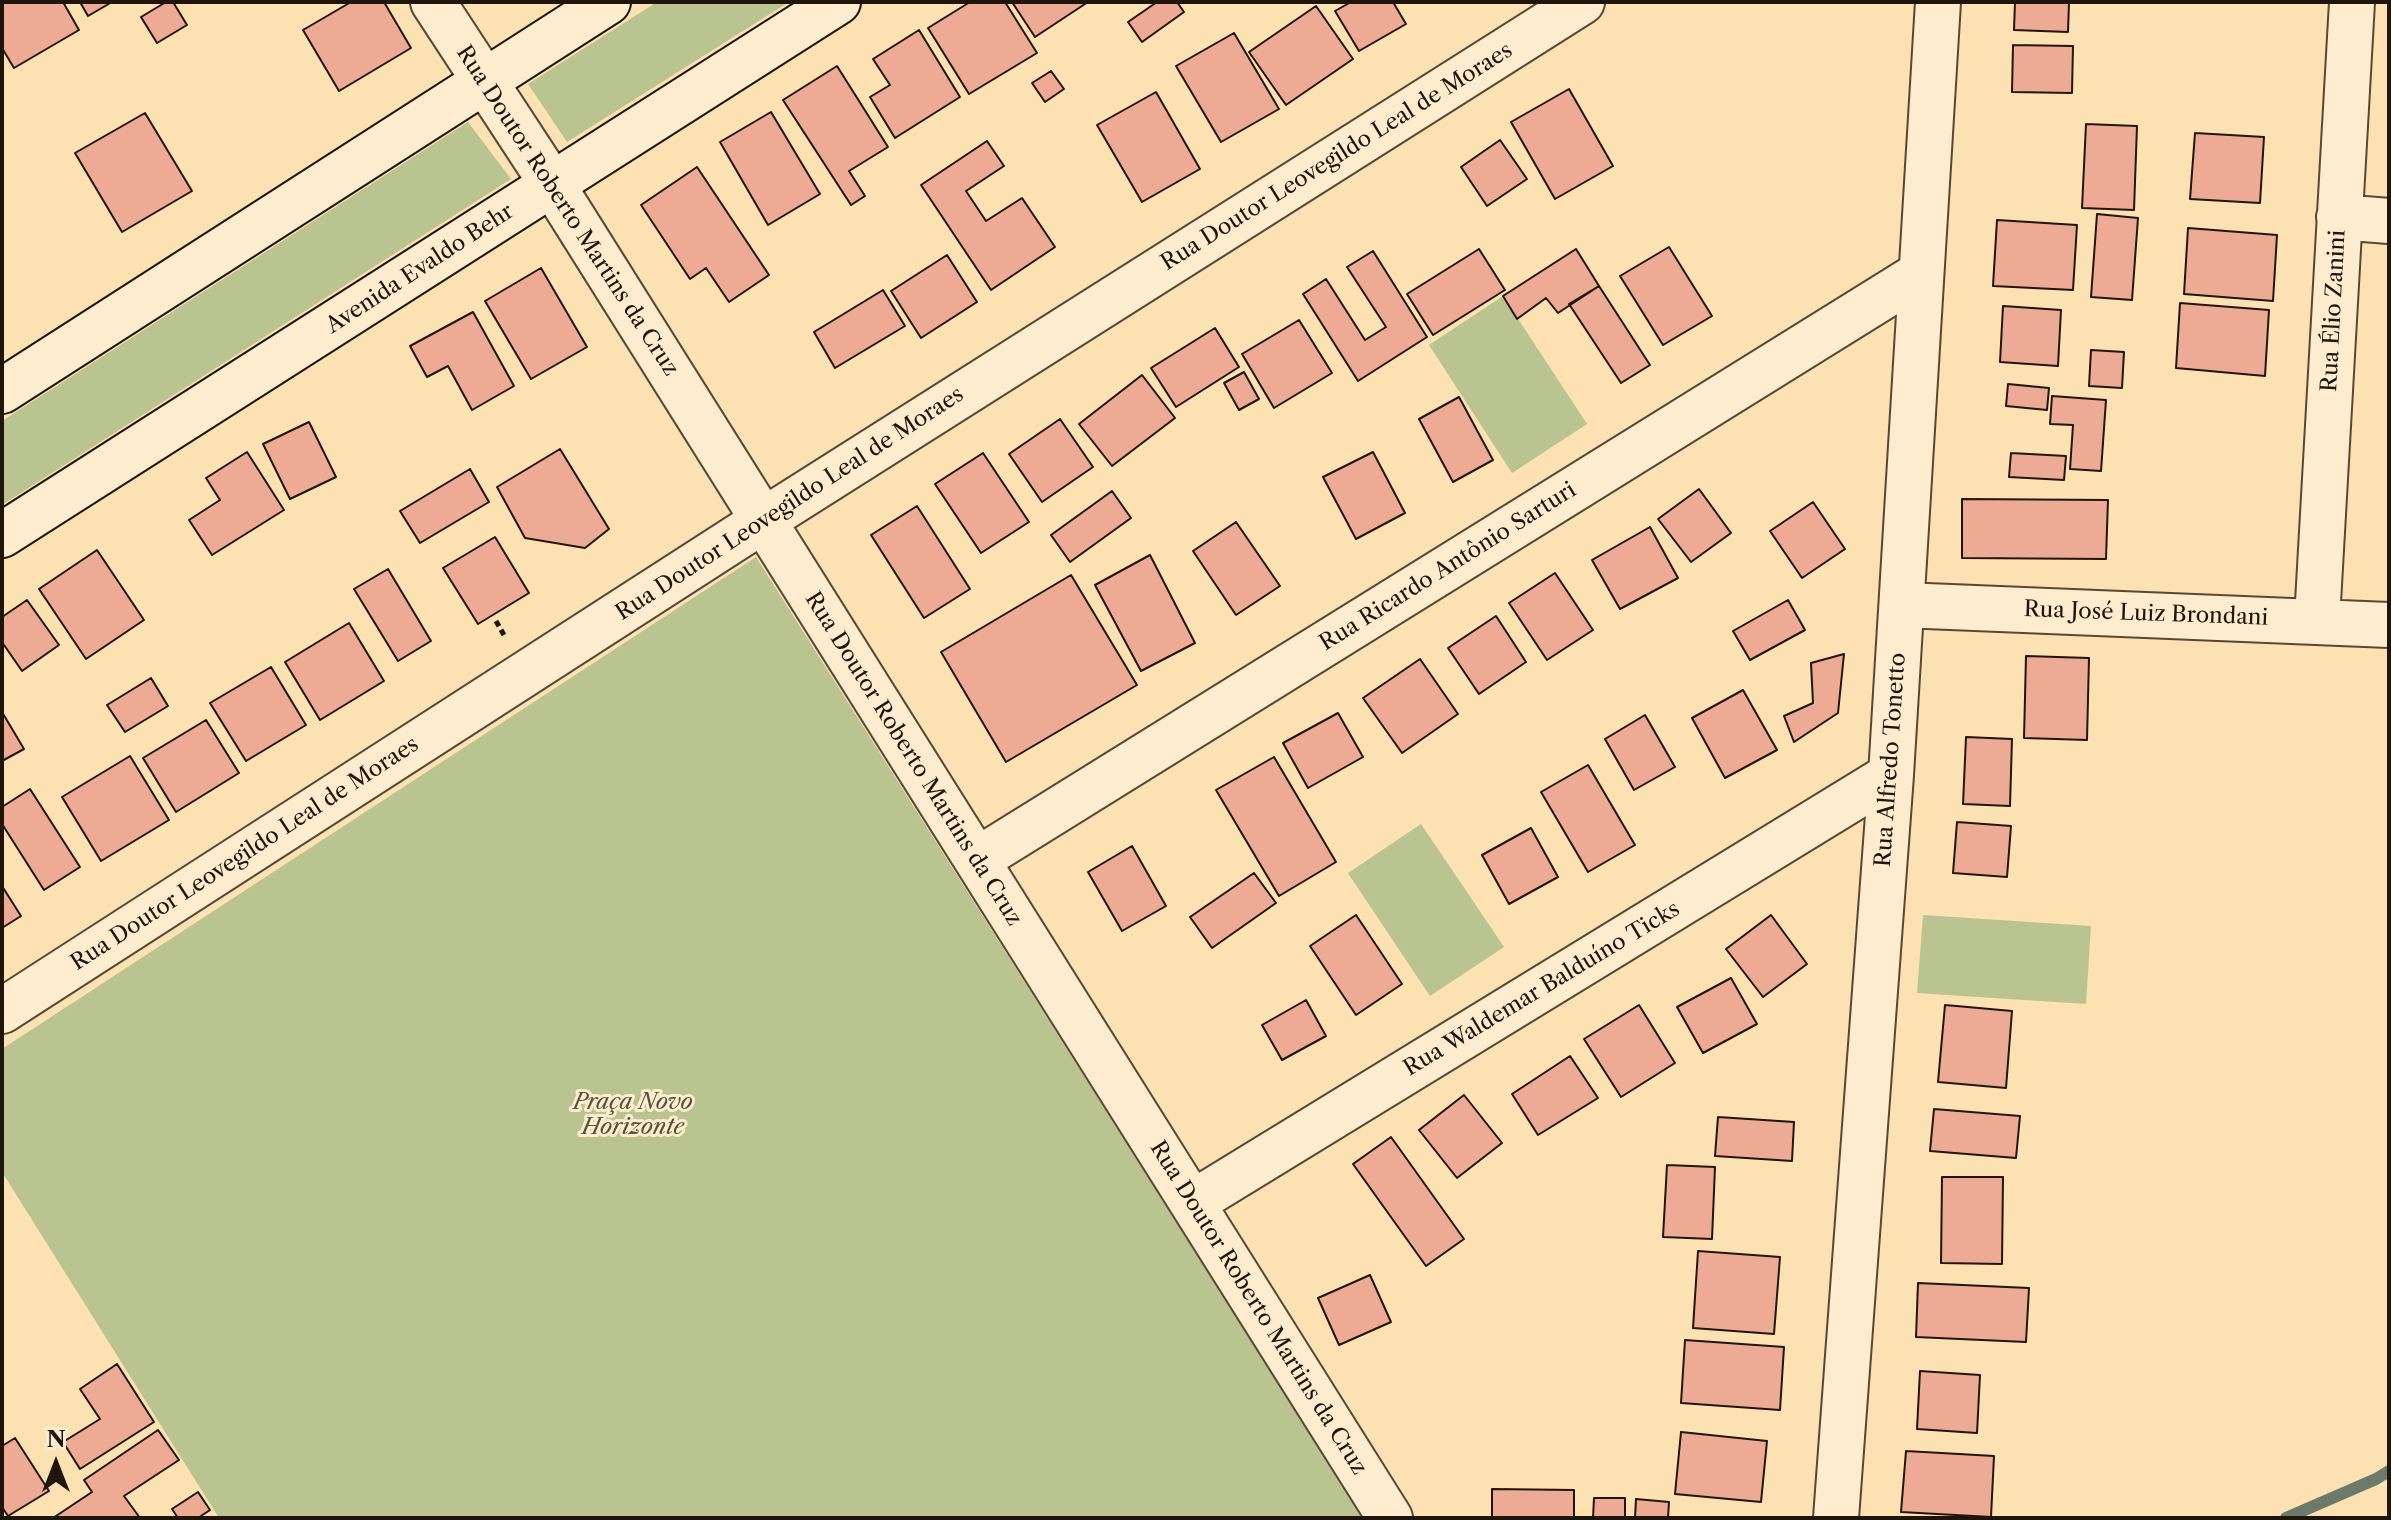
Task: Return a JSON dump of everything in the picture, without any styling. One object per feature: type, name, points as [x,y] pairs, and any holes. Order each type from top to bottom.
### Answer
[{"type":"street","name":"Rua Doutor Roberto Martins da Cruz","points":[[433,2],[552,184],[1390,1518]]},
{"type":"street","points":[[2,391],[608,2]]},
{"type":"street","name":"Avenida Evaldo Behr","points":[[2,535],[838,2]]},
{"type":"street","name":"Rua Doutor Leovegildo Leal de Moraes","points":[[2,1011],[764,520],[1582,2]]},
{"type":"street","name":"Rua Alfredo Tonetto","points":[[1836,1518],[1891,775],[1938,2]]},
{"type":"street","name":"Rua Élio Zanini","points":[[2317,620],[2352,2]]},
{"type":"street","points":[[2339,217],[2389,221]]},
{"type":"street","name":"Rua Ricardo Antônio Sarturi","points":[[977,860],[1920,274]]},
{"type":"street","name":"Rua José Luiz Brondani","points":[[1902,605],[2389,625]]},
{"type":"street","name":"Rua Waldemar Balduíno Ticks","points":[[1192,1203],[1891,775]]},
{"type":"path","points":[[496,621],[508,643]]},
{"type":"green space","points":[[657,2],[789,2],[567,142],[528,84]]},
{"type":"green space","points":[[468,122],[511,179],[2,505],[2,421]]},
{"type":"green space","points":[[1503,296],[1587,424],[1512,473],[1429,345]]},
{"type":"green space","name":"Praça Novo Horizonte","points":[[756,557],[1363,1518],[219,1518],[2,1172],[2,1049]]},
{"type":"green space","points":[[1421,824],[1504,947],[1430,996],[1348,873]]},
{"type":"green space","points":[[1923,915],[2091,926],[2086,1004],[1917,993]]},
{"type":"building","points":[[2,2],[63,2],[79,30],[14,68],[2,48]]},
{"type":"building","points":[[80,2],[112,2],[88,16]]},
{"type":"building","points":[[166,2],[173,2],[187,25],[157,43],[141,17]]},
{"type":"building","points":[[351,2],[384,2],[411,48],[339,91],[303,30]]},
{"type":"building","points":[[970,2],[1005,2],[1037,53],[969,94],[928,28]]},
{"type":"building","points":[[1012,2],[1088,2],[1035,37]]},
{"type":"building","points":[[1157,2],[1177,2],[1184,12],[1142,42],[1128,22]]},
{"type":"building","points":[[1351,2],[1393,2],[1406,24],[1359,51],[1335,11]]},
{"type":"building","points":[[2015,2],[2069,2],[2068,32],[2014,30]]},
{"type":"building","points":[[1316,6],[1353,59],[1286,105],[1249,52]]},
{"type":"building","points":[[919,30],[960,97],[895,138],[870,97],[890,85],[873,59]]},
{"type":"building","points":[[1234,33],[1279,109],[1221,142],[1176,66]]},
{"type":"building","points":[[2013,45],[2073,46],[2072,93],[2012,92]]},
{"type":"building","points":[[837,66],[888,147],[849,171],[865,196],[851,205],[783,100]]},
{"type":"building","points":[[1051,71],[1064,89],[1045,102],[1032,83]]},
{"type":"building","points":[[1569,89],[1613,166],[1555,199],[1511,122]]},
{"type":"building","points":[[1156,92],[1200,169],[1142,202],[1097,125]]},
{"type":"building","points":[[771,112],[820,194],[768,225],[720,142]]},
{"type":"building","points":[[145,113],[192,191],[122,232],[75,153]]},
{"type":"building","points":[[2086,124],[2137,126],[2134,210],[2082,208]]},
{"type":"building","points":[[2195,133],[2264,137],[2260,203],[2190,199]]},
{"type":"building","points":[[1500,140],[1527,179],[1487,206],[1461,167]]},
{"type":"building","points":[[987,141],[1004,166],[966,191],[986,221],[1022,198],[1055,247],[991,290],[921,185]]},
{"type":"building","points":[[697,167],[769,275],[729,302],[706,268],[690,279],[641,205]]},
{"type":"building","points":[[2097,214],[2138,218],[2132,300],[2091,297]]},
{"type":"building","points":[[1997,220],[2077,225],[2073,290],[1993,286]]},
{"type":"building","points":[[2188,228],[2277,235],[2273,301],[2184,294]]},
{"type":"building","points":[[1669,247],[1712,316],[1663,345],[1620,276]]},
{"type":"building","points":[[1479,249],[1505,290],[1433,335],[1407,294]]},
{"type":"building","points":[[1576,249],[1599,286],[1558,313],[1546,298],[1517,319],[1503,296]]},
{"type":"building","points":[[1373,251],[1427,337],[1358,381],[1303,294],[1326,279],[1365,340],[1386,327],[1347,267]]},
{"type":"building","points":[[947,255],[977,302],[921,338],[891,291]]},
{"type":"building","points":[[541,268],[587,347],[531,379],[485,301]]},
{"type":"building","points":[[1599,286],[1650,365],[1621,383],[1569,304]]},
{"type":"building","points":[[883,290],[905,326],[835,368],[814,332]]},
{"type":"building","points":[[2180,303],[2269,310],[2265,376],[2176,368]]},
{"type":"building","points":[[2003,306],[2061,310],[2058,366],[2000,362]]},
{"type":"building","points":[[473,312],[514,386],[472,410],[448,366],[427,377],[410,346]]},
{"type":"building","points":[[1299,320],[1332,373],[1274,408],[1242,354]]},
{"type":"building","points":[[1215,328],[1239,367],[1176,407],[1151,368]]},
{"type":"building","points":[[2091,350],[2124,352],[2122,388],[2089,386]]},
{"type":"building","points":[[1244,372],[1259,399],[1239,410],[1224,383]]},
{"type":"building","points":[[1142,375],[1175,418],[1112,466],[1079,424]]},
{"type":"building","points":[[2008,384],[2049,388],[2047,410],[2006,406]]},
{"type":"building","points":[[2052,396],[2106,400],[2101,471],[2070,469],[2073,425],[2050,424]]},
{"type":"building","points":[[1459,397],[1493,460],[1453,482],[1419,419]]},
{"type":"building","points":[[1060,419],[1093,467],[1042,502],[1009,454]]},
{"type":"building","points":[[309,422],[336,477],[290,499],[263,444]]},
{"type":"building","points":[[560,449],[609,529],[585,548],[525,538],[497,487]]},
{"type":"building","points":[[247,452],[284,510],[212,555],[189,520],[220,500],[206,478]]},
{"type":"building","points":[[1373,452],[1405,513],[1356,539],[1323,477]]},
{"type":"building","points":[[983,453],[1029,522],[981,553],[935,484]]},
{"type":"building","points":[[2011,453],[2066,456],[2064,480],[2009,477]]},
{"type":"building","points":[[470,469],[489,502],[420,543],[400,511]]},
{"type":"building","points":[[1699,489],[1731,533],[1691,562],[1658,519]]},
{"type":"building","points":[[1112,491],[1131,518],[1070,562],[1051,535]]},
{"type":"building","points":[[1962,499],[2108,500],[2106,559],[1962,558]]},
{"type":"building","points":[[1813,502],[1845,549],[1802,578],[1770,531]]},
{"type":"building","points":[[917,506],[970,589],[924,618],[871,535]]},
{"type":"building","points":[[1236,522],[1280,586],[1236,615],[1193,551]]},
{"type":"building","points":[[1650,527],[1678,578],[1620,609],[1592,560]]},
{"type":"building","points":[[495,537],[529,593],[478,624],[443,568]]},
{"type":"building","points":[[97,550],[144,620],[86,659],[39,589]]},
{"type":"building","points":[[1150,555],[1195,643],[1141,671],[1095,585]]},
{"type":"building","points":[[388,569],[431,641],[398,661],[354,589]]},
{"type":"building","points":[[1555,573],[1593,630],[1547,660],[1509,603]]},
{"type":"building","points":[[1071,575],[1137,685],[1006,762],[941,652]]},
{"type":"building","points":[[27,600],[59,645],[22,671],[2,642],[2,617]]},
{"type":"building","points":[[1788,600],[1805,630],[1750,660],[1733,631]]},
{"type":"building","points":[[1496,616],[1526,662],[1479,694],[1448,648]]},
{"type":"building","points":[[349,623],[384,681],[320,720],[285,662]]},
{"type":"building","points":[[1844,654],[1838,713],[1794,742],[1784,716],[1813,703],[1811,663]]},
{"type":"building","points":[[2026,656],[2089,658],[2087,740],[2024,738]]},
{"type":"building","points":[[1420,659],[1458,714],[1402,753],[1363,698]]},
{"type":"building","points":[[271,667],[306,725],[246,761],[210,703]]},
{"type":"building","points":[[151,678],[168,706],[125,732],[107,705]]},
{"type":"building","points":[[1743,690],[1777,750],[1725,778],[1692,718]]},
{"type":"building","points":[[2,712],[24,749],[2,761]]},
{"type":"building","points":[[1338,713],[1363,757],[1308,788],[1283,743]]},
{"type":"building","points":[[1645,715],[1675,767],[1634,790],[1605,739]]},
{"type":"building","points":[[206,720],[239,773],[176,812],[143,758]]},
{"type":"building","points":[[1966,737],[2012,739],[2010,806],[1963,804]]},
{"type":"building","points":[[130,756],[169,820],[101,861],[62,797]]},
{"type":"building","points":[[1274,757],[1336,862],[1279,896],[1216,790]]},
{"type":"building","points":[[1588,765],[1635,845],[1588,872],[1541,792]]},
{"type":"building","points":[[30,789],[80,867],[44,890],[2,824],[2,807]]},
{"type":"building","points":[[1957,822],[2011,826],[2007,877],[1953,873]]},
{"type":"building","points":[[1531,828],[1558,877],[1509,904],[1482,855]]},
{"type":"building","points":[[1132,846],[1166,906],[1122,931],[1088,872]]},
{"type":"building","points":[[1254,873],[1276,903],[1212,948],[1190,917]]},
{"type":"building","points":[[2,886],[21,916],[2,928]]},
{"type":"building","points":[[1356,915],[1402,984],[1356,1015],[1310,946]]},
{"type":"building","points":[[1771,915],[1807,964],[1763,997],[1726,949]]},
{"type":"building","points":[[1731,978],[1757,1024],[1703,1053],[1677,1007]]},
{"type":"building","points":[[1306,1000],[1326,1036],[1282,1060],[1262,1025]]},
{"type":"building","points":[[1639,1005],[1675,1063],[1621,1097],[1584,1039]]},
{"type":"building","points":[[1945,1005],[2012,1011],[2006,1088],[1938,1082]]},
{"type":"building","points":[[1570,1056],[1598,1098],[1538,1135],[1512,1094]]},
{"type":"building","points":[[1464,1095],[1502,1143],[1457,1178],[1419,1130]]},
{"type":"building","points":[[1934,1109],[2020,1116],[2016,1158],[1930,1151]]},
{"type":"building","points":[[1718,1117],[1794,1122],[1792,1161],[1715,1156]]},
{"type":"building","points":[[1391,1137],[1464,1239],[1426,1266],[1353,1164]]},
{"type":"building","points":[[1667,1165],[1715,1167],[1712,1239],[1663,1237]]},
{"type":"building","points":[[1942,1177],[2003,1177],[2002,1264],[1941,1263]]},
{"type":"building","points":[[1698,1251],[1780,1257],[1774,1334],[1693,1328]]},
{"type":"building","points":[[1370,1275],[1391,1322],[1339,1345],[1318,1298]]},
{"type":"building","points":[[1918,1283],[2029,1288],[2026,1342],[1916,1337]]},
{"type":"building","points":[[1685,1340],[1784,1347],[1780,1410],[1681,1403]]},
{"type":"building","points":[[117,1364],[154,1422],[80,1469],[63,1442],[100,1419],[80,1389]]},
{"type":"building","points":[[1920,1371],[1980,1375],[1977,1433],[1917,1429]]},
{"type":"building","points":[[158,1430],[179,1460],[124,1496],[140,1518],[53,1518],[92,1492],[84,1480]]},
{"type":"building","points":[[1681,1432],[1767,1441],[1761,1502],[1675,1494]]},
{"type":"building","points":[[15,1438],[49,1491],[8,1516],[2,1507],[2,1446]]},
{"type":"building","points":[[1906,1451],[1994,1456],[1991,1517],[1901,1512]]},
{"type":"building","points":[[1492,1489],[1574,1490],[1574,1518],[1492,1518]]},
{"type":"building","points":[[198,1492],[210,1510],[198,1518],[178,1518],[172,1509]]},
{"type":"building","points":[[1594,1498],[1625,1498],[1625,1518],[1593,1518]]},
{"type":"building","points":[[1636,1499],[1669,1502],[1668,1518],[1635,1518]]},
{"type":"waterway","points":[[2286,1518],[2389,1471]]}]
